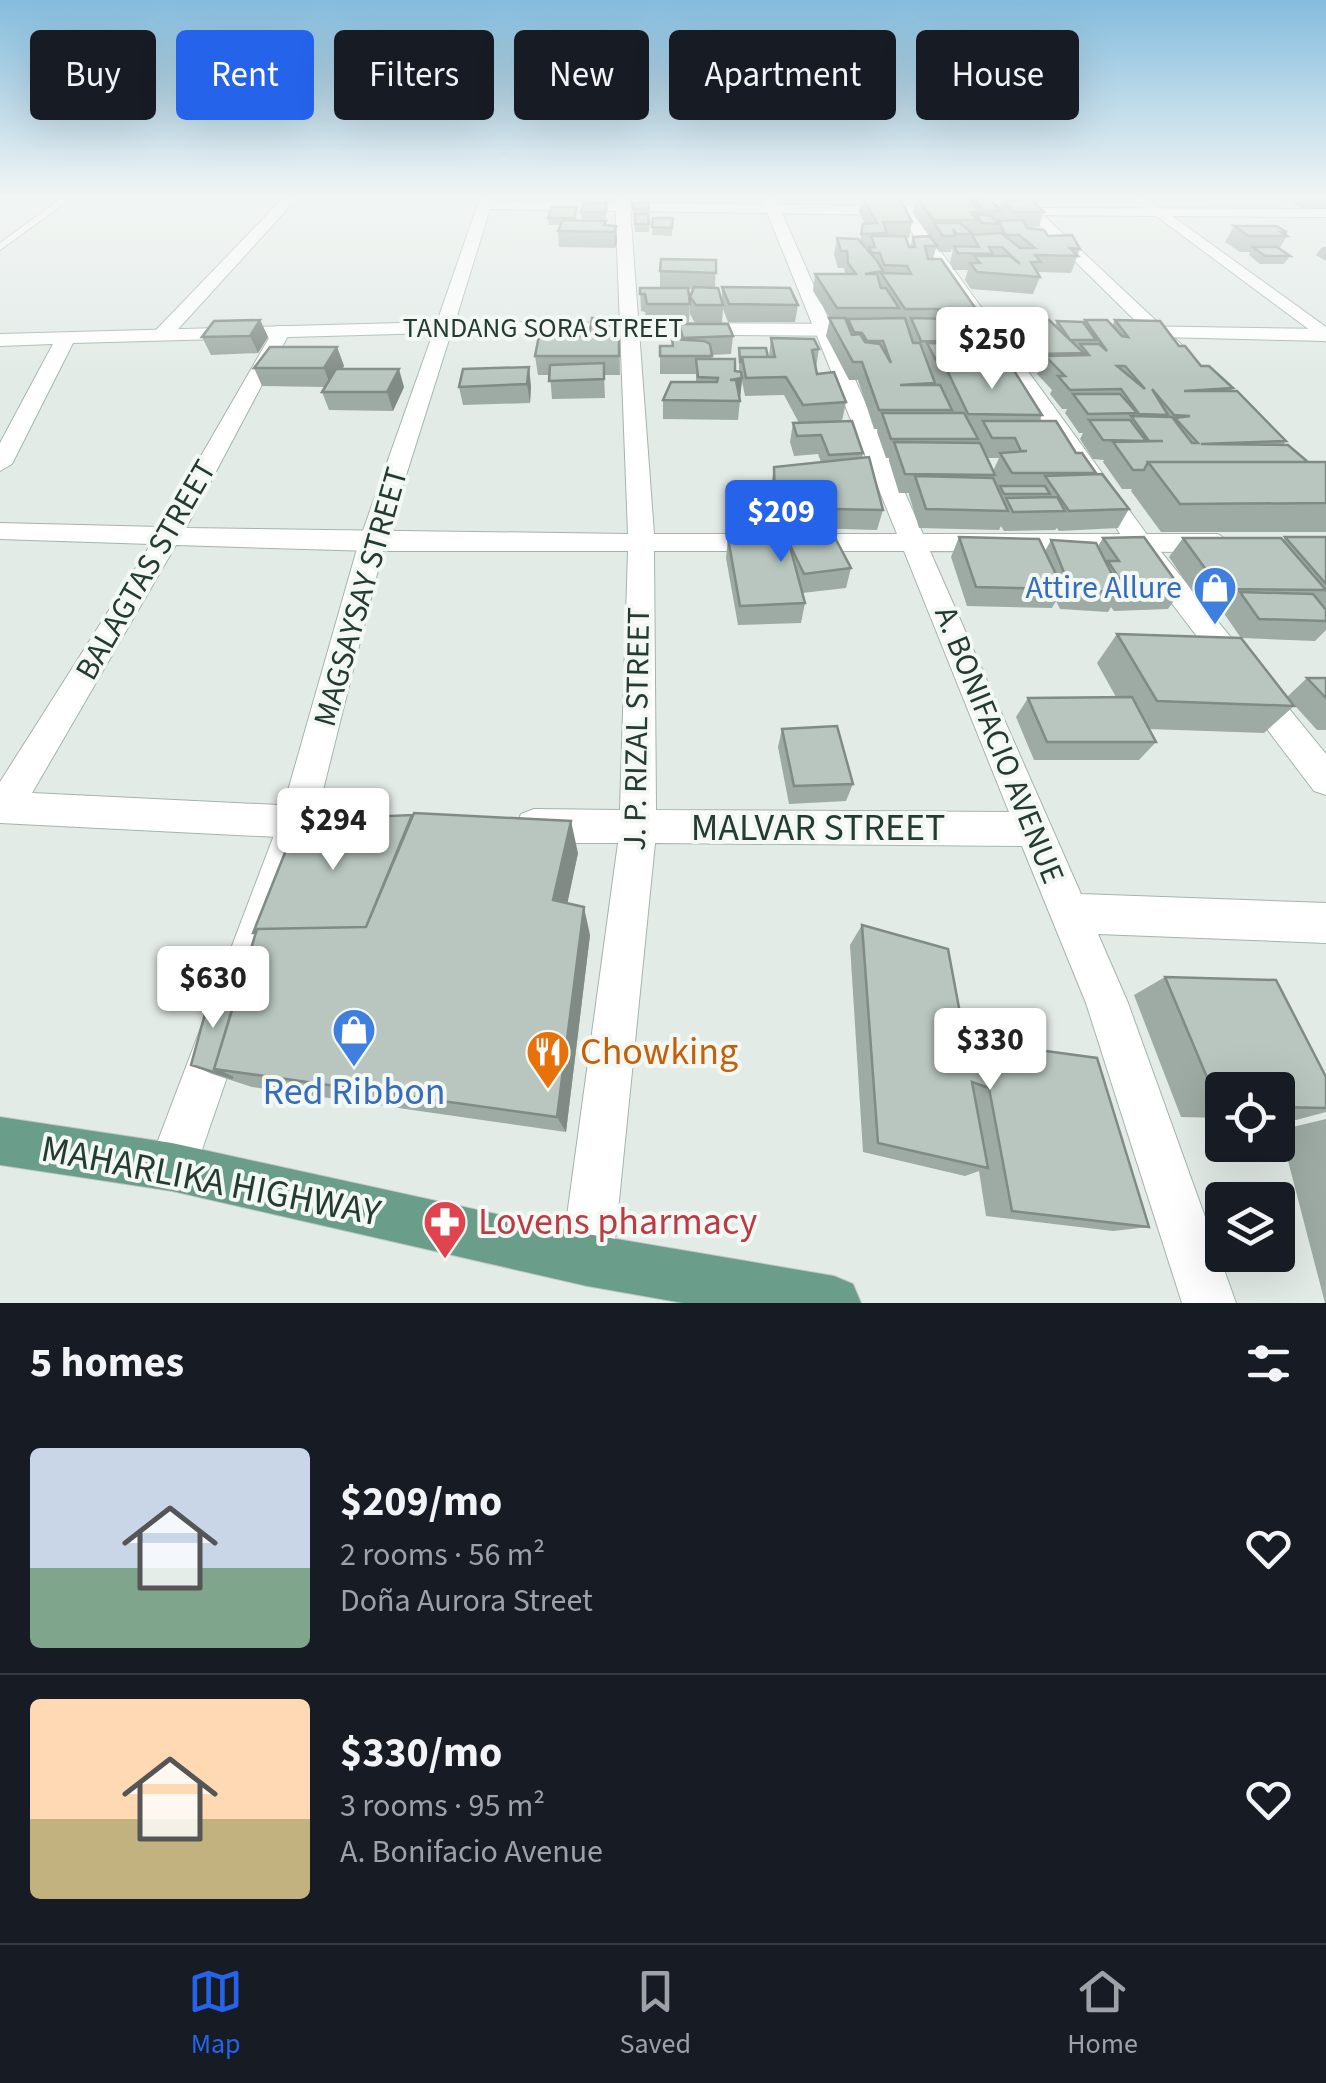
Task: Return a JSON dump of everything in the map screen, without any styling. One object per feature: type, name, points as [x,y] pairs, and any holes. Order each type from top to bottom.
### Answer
[{"type":"main road","name":"MAHARLIKA HIGHWAY","points":[[0,1141],[172,1166],[587,1260],[834,1303]]},
{"type":"street","points":[[162,334],[237,256]]},
{"type":"street","name":"MAGSAYSAY STREET","points":[[172,1166],[297,822],[372,542],[468,256]]},
{"type":"street","name":"J. P. RIZAL STREET","points":[[587,1260],[638,828],[641,540],[625,256]]},
{"type":"street","name":"A. BONIFACIO AVENUE","points":[[791,256],[916,542],[1107,1002],[1209,1303]]},
{"type":"street","points":[[936,256],[1139,542],[1326,780]]},
{"type":"street","points":[[1077,256],[1186,360]]},
{"type":"street","points":[[1215,256],[1326,336]]},
{"type":"street","name":"TANDANG SORA STREET","points":[[0,340],[444,327],[896,330]]},
{"type":"street","name":"BALAGTAS STREET","points":[[2,807],[169,535],[282,330]]},
{"type":"street","points":[[1102,332],[1326,336]]},
{"type":"street","points":[[0,464],[66,338]]},
{"type":"street","points":[[0,531],[372,542],[1251,543]]},
{"type":"street","points":[[2,807],[354,823]]},
{"type":"street","name":"MALVAR STREET","points":[[506,826],[1036,829]]},
{"type":"street","points":[[1067,913],[1326,923]]},
{"type":"building","points":[[847,256],[873,256],[883,271],[865,274],[877,274],[881,288],[886,288],[899,308],[837,308],[815,274],[856,274]]},
{"type":"building","points":[[881,256],[941,259],[976,309],[905,309],[881,273],[911,274],[907,266],[884,265]]},
{"type":"building","points":[[974,256],[1010,256],[1020,264],[1011,256],[1036,256],[1041,262],[1031,262],[1040,277],[977,272],[970,263],[980,263]]},
{"type":"building","points":[[661,259],[716,260],[716,273],[660,271]]},
{"type":"building","points":[[694,287],[718,288],[723,305],[696,305],[690,297]]},
{"type":"building","points":[[722,287],[790,288],[798,305],[729,304]]},
{"type":"building","points":[[640,288],[688,288],[690,304],[647,304]]},
{"type":"building","points":[[592,318],[619,319],[619,356],[535,356],[539,336],[589,336]]},
{"type":"building","points":[[829,318],[845,318],[852,335],[860,334],[865,342],[880,344],[891,363],[883,341],[867,341],[862,333],[854,332],[848,319],[905,318],[913,343],[920,343],[935,383],[900,385],[940,385],[952,410],[879,410],[862,362],[853,362]]},
{"type":"building","points":[[911,318],[989,320],[997,342],[921,341]]},
{"type":"building","points":[[260,320],[250,336],[202,337],[214,321]]},
{"type":"building","points":[[1006,320],[1049,320],[1084,353],[1039,354]]},
{"type":"building","points":[[1085,320],[1107,320],[1128,337],[1115,320],[1160,321],[1179,346],[1185,346],[1201,366],[1209,366],[1233,388],[1184,391],[1237,391],[1286,441],[1201,444],[1288,445],[1308,462],[1148,462],[1144,470],[1133,470],[1113,442],[1163,441],[1149,441],[1131,416],[1172,417],[1192,443],[1198,443],[1175,418],[1190,416],[1174,415],[1152,389],[1168,415],[1139,414],[1121,389],[1070,390],[1058,376],[1065,376],[1045,356],[1089,355],[1080,344],[1099,344],[1107,351]],"holes":[[[1117,366],[1125,366],[1145,389]]]},
{"type":"building","points":[[1057,321],[1083,322],[1096,340],[1070,340]]},
{"type":"building","points":[[679,324],[728,324],[733,336],[683,338]]},
{"type":"building","points":[[771,338],[814,339],[819,349],[812,350],[817,374],[834,372],[846,402],[803,405],[786,377],[746,378],[742,357],[775,357]]},
{"type":"building","points":[[672,339],[704,341],[710,344],[712,356],[660,356],[660,346],[673,346]]},
{"type":"building","points":[[927,343],[1002,345],[1014,365],[937,362]]},
{"type":"building","points":[[270,347],[337,347],[324,368],[254,368]]},
{"type":"building","points":[[739,348],[766,348],[768,357],[742,357],[740,362]]},
{"type":"building","points":[[696,359],[735,359],[735,371],[741,372],[742,378],[730,380],[736,380],[740,401],[663,400],[671,382],[717,382],[718,378],[698,377]]},
{"type":"building","points":[[604,363],[604,379],[549,381],[550,365]]},
{"type":"building","points":[[529,367],[527,384],[459,387],[463,369]]},
{"type":"building","points":[[946,368],[1013,369],[1042,415],[968,414]]},
{"type":"building","points":[[336,369],[399,369],[387,392],[322,392]]},
{"type":"building","points":[[1073,394],[1120,394],[1137,413],[1088,414]]},
{"type":"building","points":[[882,413],[964,413],[978,439],[891,439]]},
{"type":"building","points":[[1089,420],[1130,420],[1146,441],[1103,440]]},
{"type":"building","points":[[852,421],[863,453],[829,455],[821,435],[797,436],[793,423]]},
{"type":"building","points":[[983,421],[1056,421],[1076,453],[1082,453],[1096,473],[1012,473],[1000,453],[1027,451],[1021,451],[1015,438],[992,438]]},
{"type":"building","points":[[894,442],[980,443],[995,475],[905,474]]},
{"type":"building","points":[[869,457],[883,510],[775,508],[774,467]]},
{"type":"building","points":[[1148,462],[1326,462],[1326,503],[1180,504]]},
{"type":"building","points":[[1102,474],[1129,509],[1069,511],[1045,476]]},
{"type":"building","points":[[915,476],[993,478],[1008,511],[926,509]]},
{"type":"building","points":[[1000,486],[1045,486],[1050,494],[1004,494]]},
{"type":"building","points":[[1057,497],[1065,511],[1013,512],[1006,498]]},
{"type":"building","points":[[832,532],[851,568],[804,574],[789,543],[805,603],[740,606],[728,538]]},
{"type":"building","points":[[959,537],[1039,539],[1063,589],[976,587]]},
{"type":"building","points":[[1144,537],[1182,590],[1127,591],[1108,561],[1119,561],[1103,538]]},
{"type":"building","points":[[1285,537],[1326,537],[1326,584]]},
{"type":"building","points":[[1183,538],[1281,538],[1326,590],[1220,589]]},
{"type":"building","points":[[1051,540],[1096,543],[1121,592],[1071,590]]},
{"type":"building","points":[[1240,592],[1313,594],[1326,610],[1326,621],[1259,619]]},
{"type":"building","points":[[1117,634],[1241,638],[1294,706],[1157,701]]},
{"type":"building","points":[[1307,678],[1326,678],[1326,698]]},
{"type":"building","points":[[1132,697],[1156,742],[1047,742],[1028,698]]},
{"type":"building","points":[[837,726],[853,784],[794,786],[782,729]]},
{"type":"building","points":[[414,813],[571,821],[553,900],[584,907],[557,1117],[214,1069],[257,929],[366,927]]},
{"type":"building","points":[[412,815],[366,927],[257,929],[253,933],[298,820]]},
{"type":"building","points":[[862,925],[948,949],[965,1040],[1097,1058],[1149,1227],[1012,1211],[989,1088],[972,1082],[988,1168],[878,1143]]},
{"type":"building","points":[[1165,977],[1276,980],[1326,1077],[1326,1108],[1295,1107],[1295,1072],[1205,1073]]},
{"type":"building","points":[[211,992],[236,996],[214,1069],[233,1078],[191,1065]]},
{"type":"place","name":"Attire Allure","points":[[1215,626]]},
{"type":"place","name":"Red Ribbon","points":[[354,1068]]},
{"type":"place","name":"Chowking","points":[[548,1090]]},
{"type":"place","name":"Lovens pharmacy","points":[[445,1260]]}]
